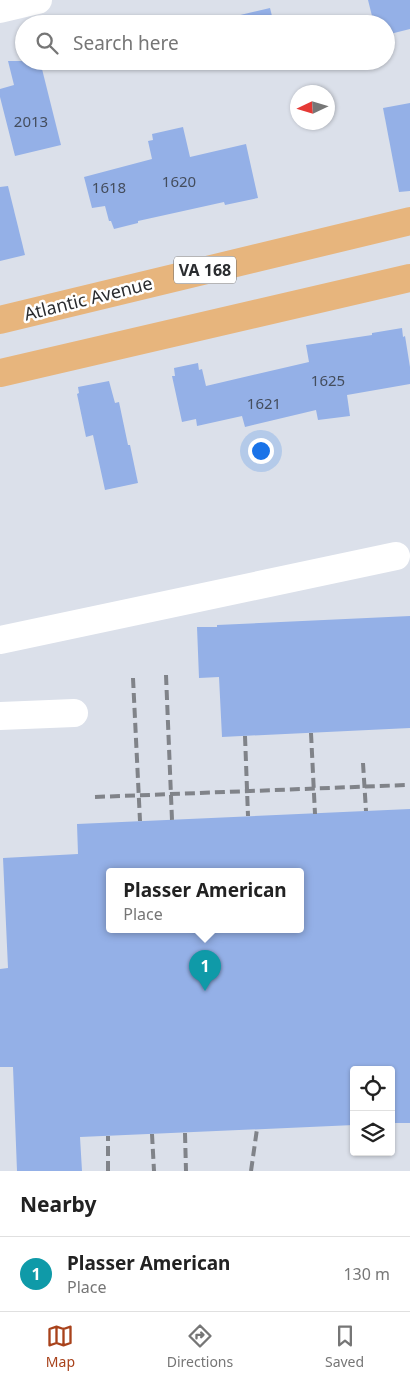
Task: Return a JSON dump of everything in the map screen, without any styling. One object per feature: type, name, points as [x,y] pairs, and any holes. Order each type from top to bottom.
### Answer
[{"type":"main road","name":"Atlantic Avenue","points":[[0,320],[410,221]]},
{"type":"main road","points":[[0,373],[410,278]]},
{"type":"street","points":[[0,9],[38,0]]},
{"type":"street","points":[[0,640],[396,556]]},
{"type":"street","points":[[0,716],[74,713]]},
{"type":"building","points":[[368,0],[410,0],[410,29],[395,33],[395,15],[372,15]]},
{"type":"building","points":[[270,8],[272,15],[240,15]]},
{"type":"building","points":[[8,61],[15,61],[15,70],[42,70],[61,145],[15,156],[0,97],[0,89],[14,85]]},
{"type":"building","points":[[410,103],[410,191],[399,192],[383,108]]},
{"type":"building","points":[[183,127],[190,157],[246,144],[258,198],[225,205],[224,202],[138,221],[138,223],[114,229],[111,221],[109,221],[105,206],[92,208],[84,177],[152,159],[148,141],[153,140],[152,134]]},
{"type":"building","points":[[8,186],[25,255],[0,261],[0,187]]},
{"type":"building","points":[[402,328],[410,367],[410,384],[347,395],[350,416],[318,420],[316,410],[245,427],[242,416],[197,426],[196,419],[182,422],[172,376],[175,376],[174,368],[198,363],[199,370],[202,369],[206,386],[309,362],[306,345],[372,335],[372,333]]},
{"type":"building","points":[[109,381],[115,403],[119,402],[138,483],[105,490],[93,435],[86,437],[77,394],[79,393],[78,387]]},
{"type":"building","points":[[410,616],[410,728],[222,737],[219,677],[199,678],[197,627]]},
{"type":"building","points":[[410,809],[410,1123],[395,1123],[395,1066],[350,1066],[350,1125],[80,1137],[82,1171],[17,1171],[13,1067],[0,1067],[0,969],[8,968],[3,858],[78,854],[77,824]]},
{"type":"railway","points":[[166,675],[172,820]]},
{"type":"railway","points":[[133,678],[140,821]]},
{"type":"railway","points":[[311,733],[315,814]]},
{"type":"railway","points":[[245,736],[248,816]]},
{"type":"railway","points":[[363,763],[366,811]]},
{"type":"railway","points":[[95,797],[406,785]]},
{"type":"railway","points":[[251,1171],[257,1129]]},
{"type":"railway","points":[[185,1133],[186,1171]]},
{"type":"railway","points":[[152,1134],[154,1171]]},
{"type":"railway","points":[[108,1136],[108,1171]]},
{"type":"place","name":"Plasser American","points":[[205,991]]}]
